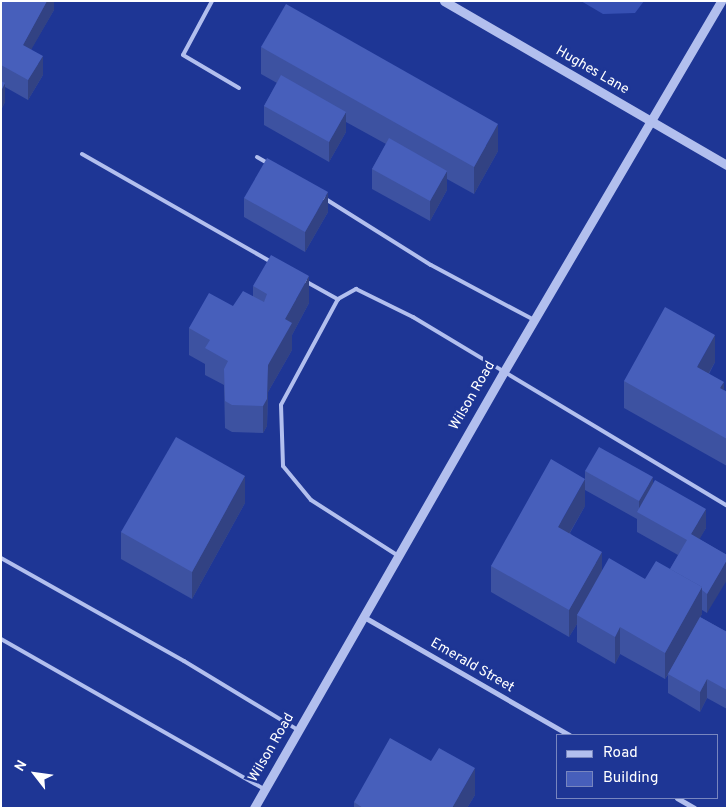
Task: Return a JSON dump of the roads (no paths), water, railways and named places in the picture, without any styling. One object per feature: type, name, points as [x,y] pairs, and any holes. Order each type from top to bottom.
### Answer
[{"type":"street","name":"Hughes Lane","points":[[444,1],[727,165]]},
{"type":"street","name":"Wilson Road","points":[[254,808],[364,617],[397,555],[721,1]]},
{"type":"street","name":"Emerald Street","points":[[364,617],[567,734]]},
{"type":"street","points":[[679,799],[694,808]]},
{"type":"lane","points":[[212,1],[184,55],[239,88]]},
{"type":"lane","points":[[82,154],[278,266]]},
{"type":"lane","points":[[257,156],[273,167]]},
{"type":"lane","points":[[315,192],[431,264],[534,320]]},
{"type":"lane","points":[[295,276],[338,299]]},
{"type":"lane","points":[[397,555],[311,500],[283,466],[282,405],[338,299],[356,289],[413,317],[503,373],[727,506]]},
{"type":"lane","points":[[1,558],[184,661],[298,730]]},
{"type":"lane","points":[[1,639],[147,720],[264,790]]}]
